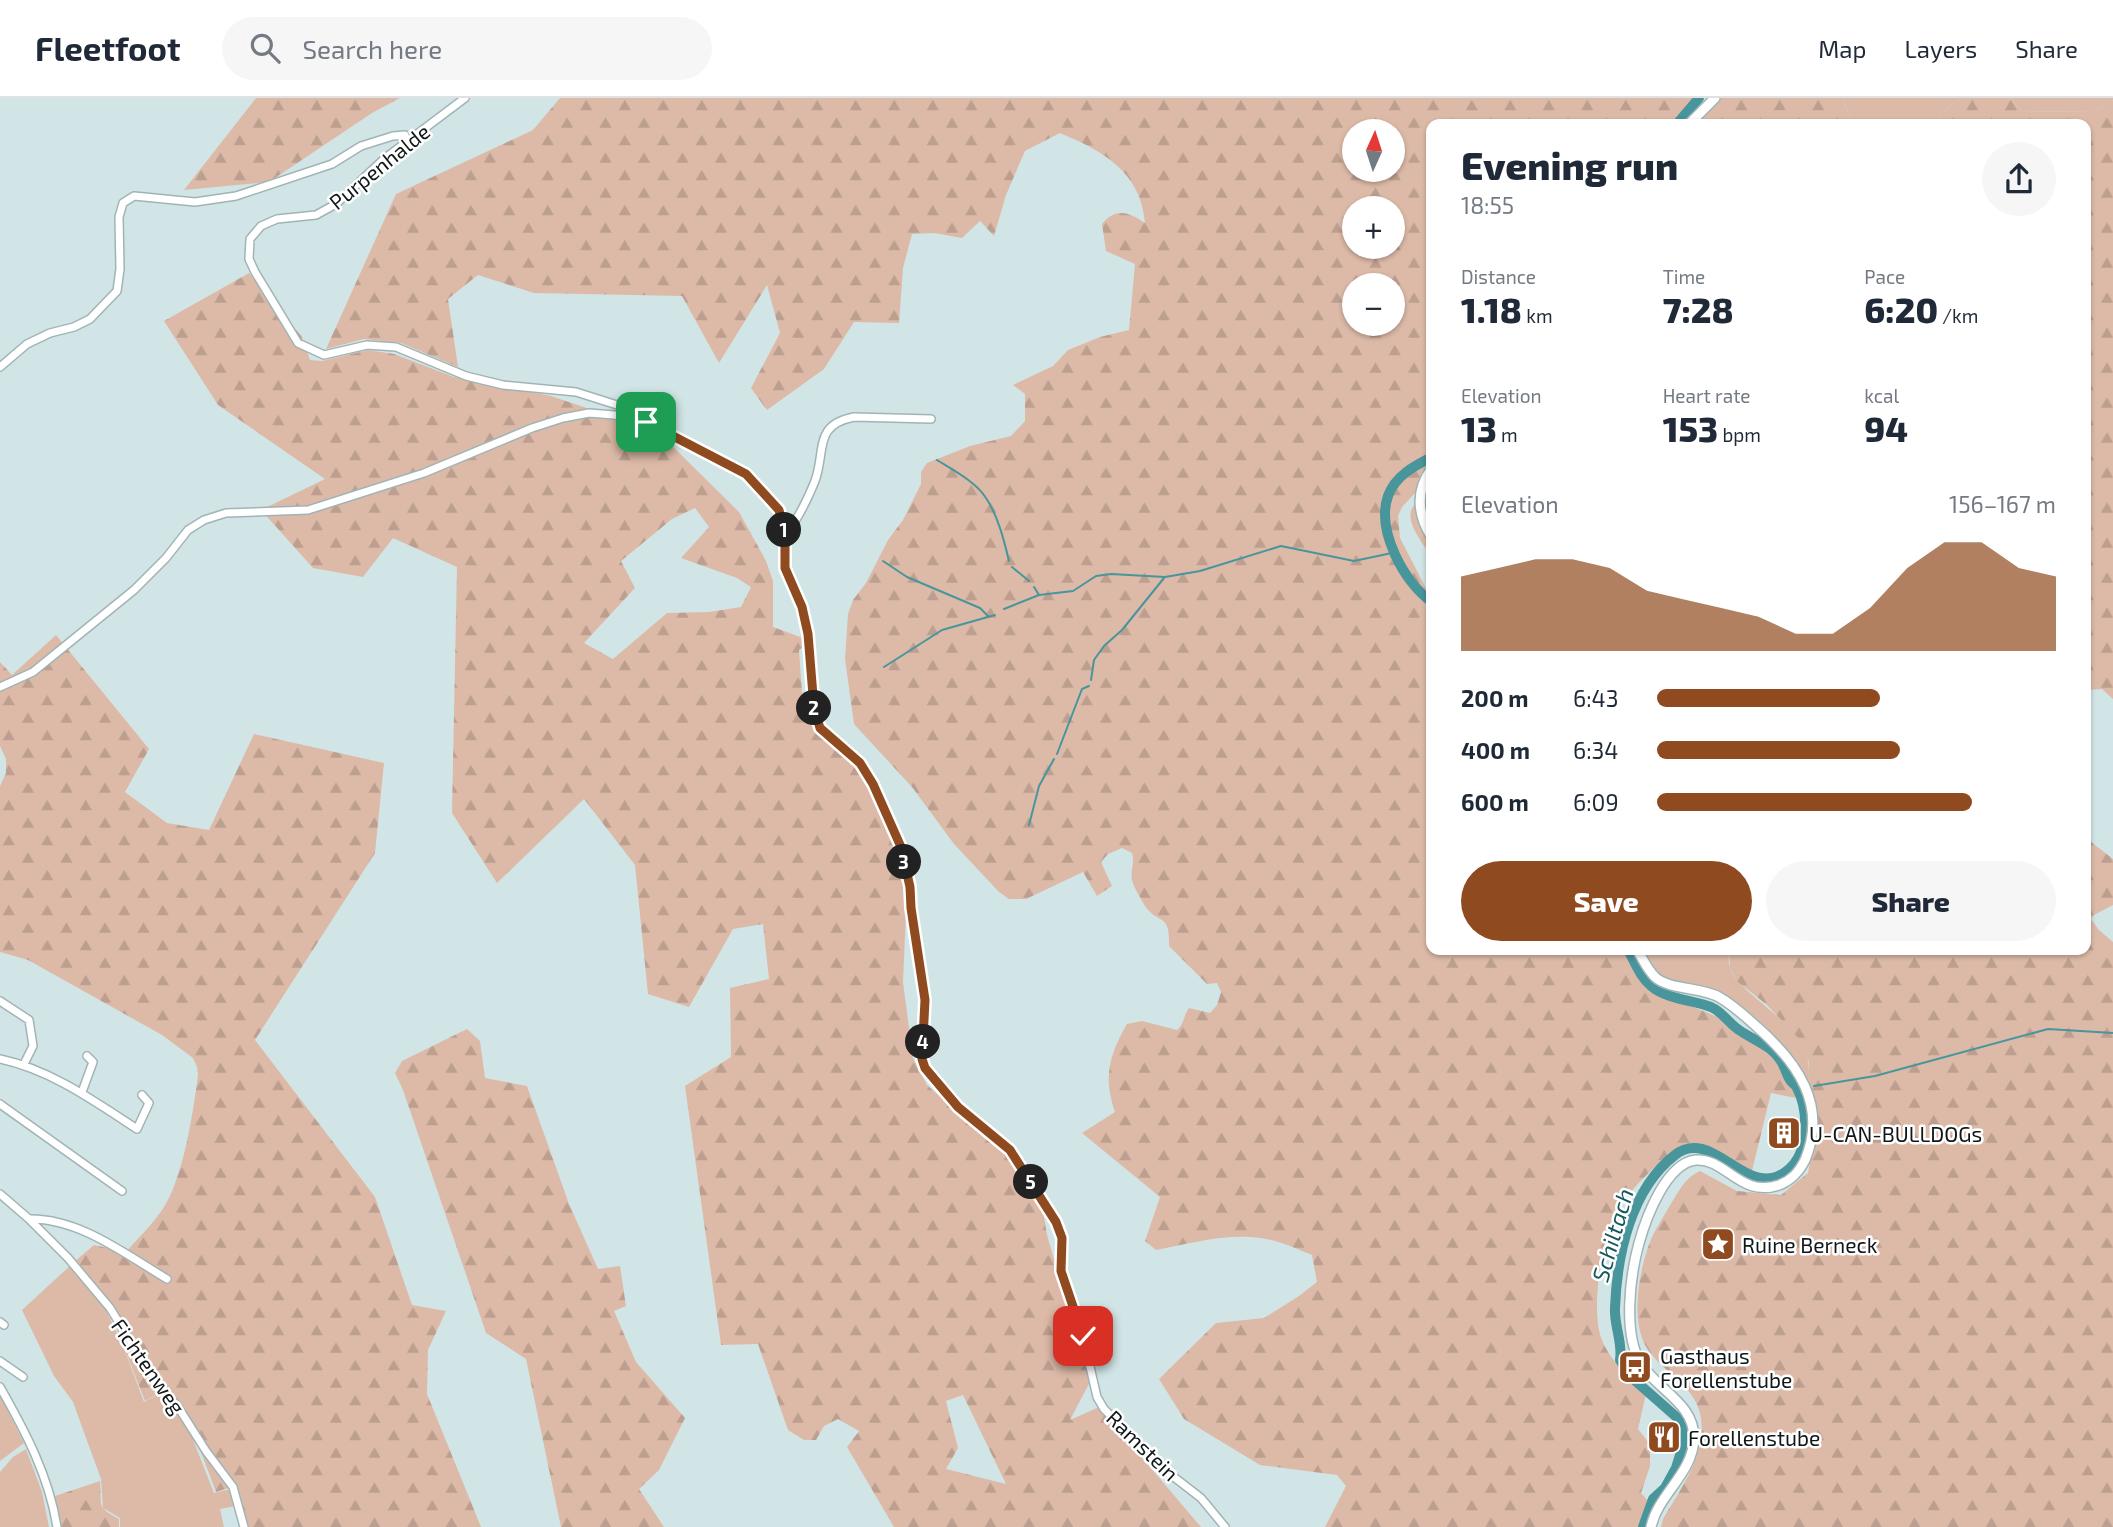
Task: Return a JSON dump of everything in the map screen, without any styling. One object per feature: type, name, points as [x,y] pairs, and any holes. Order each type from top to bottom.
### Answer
[{"type":"main road","points":[[1694,119],[1715,98]]},
{"type":"main road","points":[[1426,478],[1418,499],[1426,529]]},
{"type":"main road","points":[[1640,955],[1656,979],[1708,992],[1721,998],[1777,1045],[1792,1062],[1806,1087],[1814,1126],[1811,1145],[1801,1169],[1787,1181],[1770,1187],[1759,1187],[1744,1183],[1707,1162],[1689,1162],[1676,1169],[1651,1210],[1638,1245],[1634,1269],[1631,1335],[1641,1364],[1653,1379],[1680,1403],[1687,1413],[1694,1436],[1693,1449],[1681,1478],[1654,1515],[1651,1527]]},
{"type":"street","name":"Purpenhalde","points":[[464,98],[407,141],[336,204],[316,215],[277,219],[261,226],[250,239],[249,259],[255,272],[298,343],[324,355],[367,345],[396,347],[467,376],[503,385],[576,392],[636,411],[646,422]]},
{"type":"street","points":[[0,367],[27,344],[90,319],[117,291],[120,269],[119,217],[123,203],[134,196],[195,202],[236,196],[332,164],[361,146],[393,136],[405,135],[407,141]]},
{"type":"street","points":[[0,687],[33,672],[97,621],[158,566],[188,530],[204,520],[226,513],[309,510],[424,473],[563,418],[589,413],[646,422]]},
{"type":"street","points":[[785,534],[792,527],[815,479],[822,440],[830,426],[854,417],[931,419]]},
{"type":"street","name":"Ramstein","points":[[646,422],[746,474],[779,510],[785,534],[785,568],[802,607],[808,634],[814,708],[820,728],[860,763],[873,784],[901,847],[910,887],[925,1000],[922,1059],[925,1068],[958,1107],[1010,1150],[1056,1222],[1062,1238],[1061,1271],[1083,1336],[1097,1397],[1104,1409],[1170,1474],[1201,1498],[1225,1527]]},
{"type":"street","points":[[779,510],[787,514],[799,513]]},
{"type":"street","points":[[0,1001],[29,1020],[33,1046],[24,1064]]},
{"type":"street","points":[[82,1093],[93,1062],[87,1056]]},
{"type":"street","points":[[0,1059],[24,1064],[82,1093],[137,1129],[149,1103],[142,1095]]},
{"type":"street","points":[[0,1104],[122,1191]]},
{"type":"street","name":"Fichtenweg","points":[[0,1194],[68,1258],[110,1308],[150,1373],[180,1410],[206,1451],[233,1486],[244,1527]]},
{"type":"street","points":[[29,1219],[46,1219],[92,1235],[167,1279]]},
{"type":"street","points":[[0,1361],[23,1377]]},
{"type":"street","points":[[0,1387],[41,1469],[54,1507],[57,1527]]},
{"type":"green space","points":[[256,98],[400,98],[372,113],[269,182],[184,190]]},
{"type":"green space","points":[[560,98],[1694,98],[1677,119],[1426,119],[1426,472],[1398,516],[1400,538],[1426,588],[1426,955],[1628,955],[1648,988],[1720,1018],[1778,1059],[1782,1076],[1796,1088],[1796,1098],[1771,1093],[1752,1171],[1709,1148],[1694,1145],[1683,1147],[1665,1158],[1637,1185],[1619,1207],[1607,1235],[1600,1265],[1597,1299],[1599,1329],[1610,1355],[1646,1394],[1638,1429],[1649,1443],[1647,1450],[1650,1451],[1650,1466],[1641,1493],[1649,1502],[1641,1527],[1325,1527],[1346,1486],[1337,1475],[1260,1465],[1184,1419],[1159,1379],[1216,1323],[1264,1318],[1317,1282],[1312,1255],[1276,1241],[1242,1237],[1213,1239],[1156,1250],[1145,1241],[1160,1197],[1082,1133],[1115,1112],[1109,1088],[1110,1067],[1116,1046],[1127,1024],[1142,1021],[1177,1030],[1189,1008],[1210,1013],[1217,1005],[1221,992],[1217,983],[1207,984],[1169,946],[1166,923],[1145,906],[1133,883],[1132,853],[1122,848],[1108,854],[1101,862],[1112,886],[1097,896],[1083,872],[1026,899],[1009,899],[999,892],[954,844],[912,787],[854,724],[845,659],[848,614],[853,600],[866,583],[888,540],[903,520],[921,484],[921,472],[927,463],[970,446],[1011,436],[1025,421],[1025,394],[1013,385],[1053,366],[1068,350],[1100,337],[1129,330],[1135,264],[1106,251],[1102,224],[1118,213],[1134,216],[1145,223],[1136,190],[1117,166],[1091,147],[1060,133],[1025,151],[1006,195],[994,236],[980,221],[962,238],[934,233],[912,234],[903,268],[899,323],[854,322],[824,369],[767,410],[751,388],[780,333],[767,285],[719,363],[682,296],[534,293],[478,275],[448,299],[458,367],[401,343],[364,339],[326,349],[396,194],[533,130]]},
{"type":"green space","points":[[1720,98],[1842,98],[1851,119],[1698,119]]},
{"type":"green space","points":[[1842,98],[1962,98],[1942,113],[1939,119],[1851,119]]},
{"type":"green space","points":[[1962,98],[2009,98],[2023,112],[2093,111],[2113,100],[2113,699],[2102,689],[2091,690],[2091,119],[1939,119],[1942,113]]},
{"type":"green space","points":[[2009,98],[2113,100],[2093,111],[2023,112]]},
{"type":"green space","points":[[249,273],[302,337],[310,360],[322,361],[368,350],[394,354],[454,377],[551,396],[658,432],[739,512],[766,561],[773,581],[773,627],[803,638],[806,645],[799,650],[804,720],[857,754],[908,868],[903,982],[913,1058],[927,1085],[956,1111],[1010,1150],[1039,1185],[1047,1235],[1090,1382],[1070,1420],[1099,1407],[1201,1527],[894,1527],[847,1447],[859,1431],[838,1419],[824,1426],[816,1440],[804,1440],[788,1430],[758,1344],[721,1345],[685,1086],[731,1057],[730,988],[769,979],[763,924],[733,929],[689,1007],[648,994],[635,865],[584,799],[497,883],[452,813],[457,567],[393,538],[363,577],[313,568],[261,510],[325,479],[218,405],[164,321]],"holes":[[[695,508],[709,527],[681,558],[737,578],[751,587],[741,607],[709,612],[667,613],[613,659],[584,643],[635,588],[621,561],[672,519]],[[963,1395],[1006,1484],[946,1469],[958,1448],[946,1401]]]},
{"type":"green space","points":[[1415,504],[1426,535],[1426,549],[1412,523],[1411,510]]},
{"type":"green space","points":[[56,635],[149,749],[125,792],[167,823],[209,830],[254,734],[384,763],[375,853],[255,1040],[375,1197],[412,1305],[446,1311],[428,1350],[427,1394],[481,1527],[248,1527],[235,1486],[216,1492],[199,1447],[206,1442],[167,1389],[145,1401],[114,1322],[100,1296],[73,1263],[94,1245],[126,1252],[162,1210],[176,1182],[181,1164],[198,1075],[193,1058],[162,1035],[28,960],[0,952],[0,786],[6,773],[6,759],[0,746],[0,662],[12,675]]},
{"type":"green space","points":[[2091,842],[2113,859],[2113,905],[2091,919]]},
{"type":"green space","points":[[2091,919],[2113,942],[2113,1527],[1661,1527],[1692,1468],[1698,1453],[1702,1425],[1695,1400],[1682,1383],[1651,1354],[1641,1333],[1638,1290],[1648,1247],[1682,1186],[1700,1171],[1737,1191],[1781,1195],[1808,1173],[1817,1127],[1809,1081],[1809,1063],[1803,1043],[1767,1005],[1738,982],[1730,968],[1729,955],[2091,955]]},
{"type":"green space","points":[[1646,955],[1729,955],[1729,965],[1734,976],[1803,1043],[1808,1057],[1809,1081],[1779,1041],[1743,1008],[1708,988],[1664,977]]},
{"type":"green space","points":[[467,1029],[480,1041],[485,1078],[527,1086],[569,1204],[598,1269],[620,1266],[626,1306],[614,1311],[636,1362],[685,1418],[659,1470],[639,1489],[664,1527],[561,1527],[526,1359],[486,1333],[395,1073],[402,1061]]},
{"type":"green space","points":[[72,1264],[99,1296],[122,1343],[144,1402],[164,1391],[188,1427],[214,1493],[231,1489],[236,1506],[220,1509],[224,1527],[120,1527],[120,1518],[103,1508],[101,1479],[73,1402],[54,1376],[22,1310]]},
{"type":"green space","points":[[0,1396],[24,1443],[0,1461]]},
{"type":"green space","points":[[26,1449],[42,1492],[49,1527],[0,1527],[0,1472],[13,1457]]},
{"type":"green space","points":[[100,1481],[103,1508],[119,1519],[119,1527],[61,1527],[55,1496]]},
{"type":"waterway","name":"Schiltach","points":[[1681,119],[1699,98]]},
{"type":"waterway","points":[[937,460],[982,492],[997,520],[1009,561]]},
{"type":"waterway","name":"Schiltach","points":[[1426,460],[1395,483],[1385,510],[1389,539],[1395,555],[1412,582],[1426,597]]},
{"type":"waterway","points":[[1004,609],[1039,595],[1073,591],[1096,576],[1111,574],[1165,577],[1200,571],[1281,546],[1354,561],[1392,553]]},
{"type":"waterway","points":[[883,561],[907,577],[980,608],[989,617]]},
{"type":"waterway","points":[[1012,567],[1029,581]]},
{"type":"waterway","points":[[1091,680],[1094,660],[1104,646],[1122,630],[1164,578]]},
{"type":"waterway","points":[[1034,587],[1039,595]]},
{"type":"waterway","points":[[884,667],[942,630],[995,615]]},
{"type":"waterway","points":[[1057,754],[1082,689],[1089,686]]},
{"type":"waterway","points":[[1029,825],[1039,786],[1054,759]]},
{"type":"waterway","name":"Schiltach","points":[[1631,955],[1651,986],[1672,997],[1715,1009],[1744,1034],[1777,1055],[1801,1097],[1805,1116],[1804,1137],[1799,1156],[1784,1173],[1772,1178],[1759,1178],[1711,1152],[1699,1148],[1687,1149],[1675,1155],[1660,1169],[1647,1186],[1629,1224],[1616,1287],[1615,1315],[1620,1360],[1631,1377],[1681,1421],[1684,1442],[1676,1468],[1665,1488],[1653,1499],[1643,1527]]},
{"type":"waterway","points":[[1814,1086],[1875,1076],[2048,1029],[2113,1033]]},
{"type":"place","name":"U-CAN-BULLDOGs","points":[[1784,1133]]},
{"type":"place","name":"Ruine Berneck","points":[[1718,1244]]},
{"type":"place","name":"Gasthaus Forellenstube","points":[[1635,1367]]},
{"type":"place","name":"Forellenstube","points":[[1664,1437]]},
{"type":"route","points":[[646,422],[746,474],[779,510],[785,534],[785,568],[802,607],[808,634],[814,708],[820,728],[860,763],[873,784],[901,847],[910,887],[925,1000],[922,1059],[925,1068],[958,1107],[1010,1150],[1056,1222],[1062,1238],[1061,1271],[1083,1336]]}]
